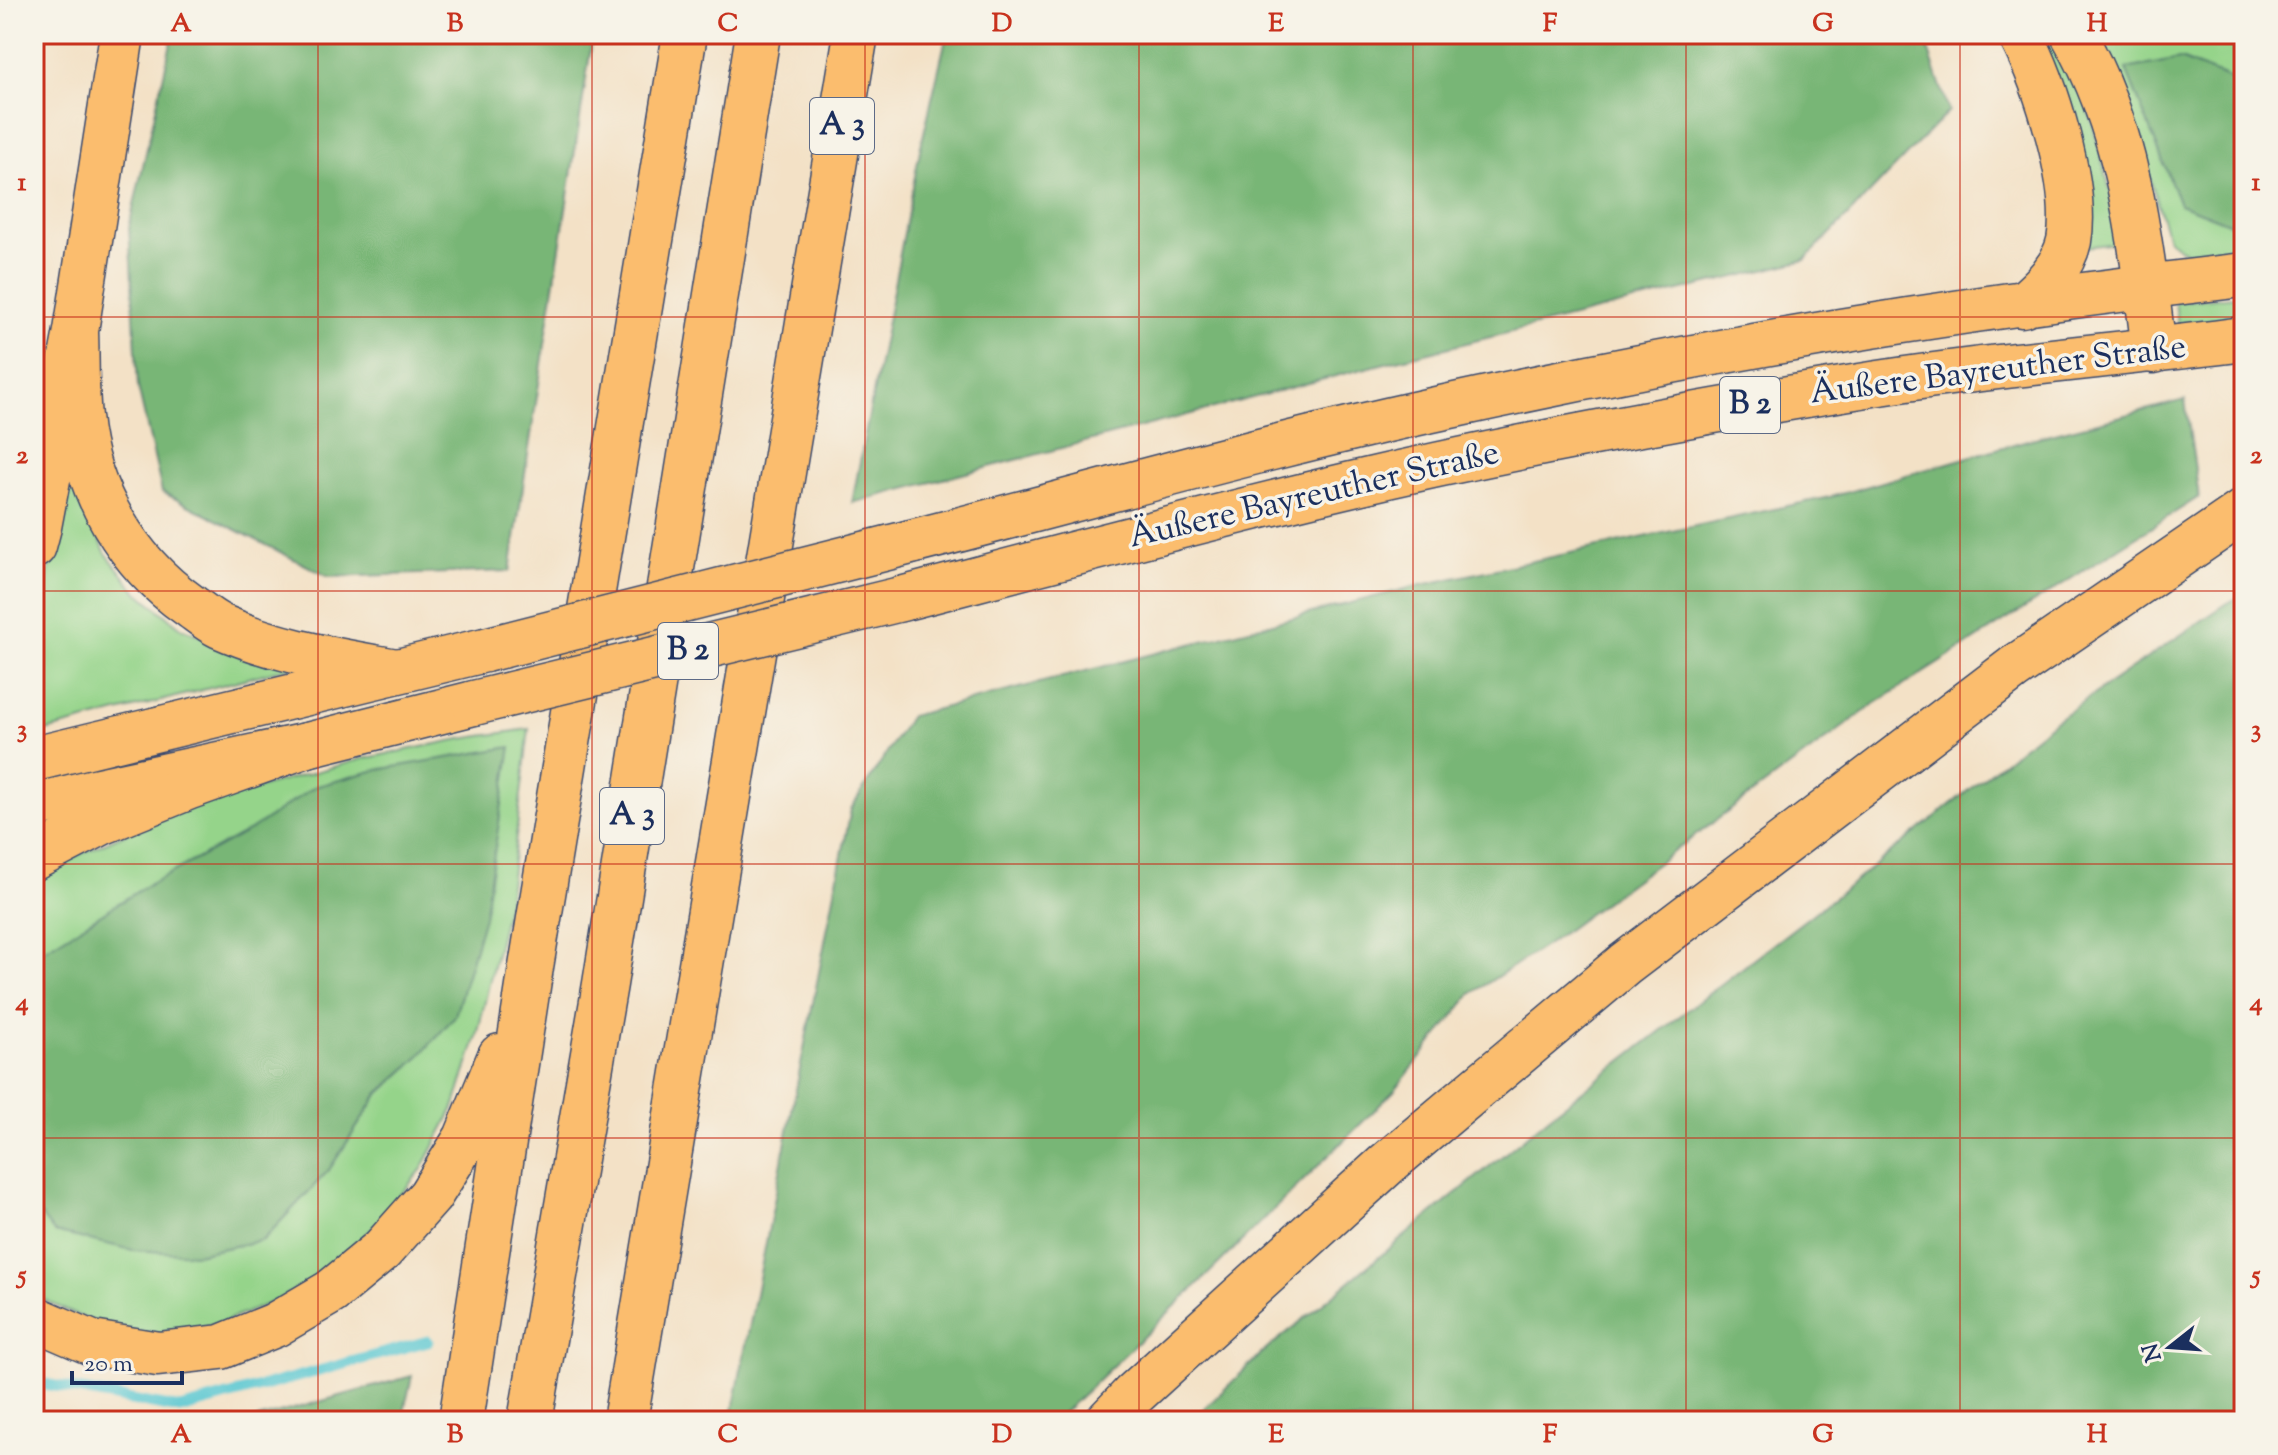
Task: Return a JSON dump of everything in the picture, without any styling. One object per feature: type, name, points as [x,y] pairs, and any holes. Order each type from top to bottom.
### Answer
[{"type":"main road","points":[[34,546],[76,331],[122,34]]},
{"type":"main road","points":[[461,1421],[531,967],[685,34]]},
{"type":"main road","name":"A 3","points":[[530,1421],[605,984],[758,34]]},
{"type":"main road","name":"A 3","points":[[625,1421],[856,34]]},
{"type":"main road","points":[[827,218],[879,34]]},
{"type":"main road","points":[[2020,34],[2029,51],[2056,130],[2065,163],[2070,207],[2069,242],[2059,266],[2022,305]]},
{"type":"main road","points":[[2073,34],[2110,116],[2131,188],[2154,351]]},
{"type":"main road","name":"Äußere Bayreuther Straße","points":[[2146,286],[2244,275]]},
{"type":"main road","name":"B 2","points":[[34,759],[485,650],[1247,454],[1453,405],[1670,361],[2146,286]]},
{"type":"main road","points":[[76,331],[79,418],[89,468],[104,508],[134,554],[171,593],[216,624],[297,653],[396,671]]},
{"type":"main road","name":"Äußere Bayreuther Straße","points":[[307,745],[901,599],[1351,484],[1547,442],[1851,388],[2003,366],[2244,339]]},
{"type":"main road","points":[[1108,1421],[1388,1163],[1625,964],[2014,668],[2244,511]]},
{"type":"main road","points":[[34,858],[103,822],[173,793],[307,745]]},
{"type":"main road","name":"B 2","points":[[34,806],[307,745]]},
{"type":"main road","points":[[34,1318],[92,1343],[158,1354],[221,1347],[275,1325],[331,1292],[382,1250],[430,1196],[466,1138],[495,1072],[531,967]]},
{"type":"green space","points":[[173,34],[593,34],[510,571],[329,577],[162,492],[138,387],[129,227]]},
{"type":"green space","points":[[947,34],[1923,34],[1949,111],[1805,260],[1393,361],[852,503],[920,150]]},
{"type":"green space","points":[[2032,34],[2055,34],[2083,89],[2124,242],[2086,247]]},
{"type":"green space","points":[[2096,34],[2233,34],[2244,39],[2244,84],[2181,59],[2126,69],[2180,204],[2244,229],[2244,252],[2203,256],[2185,251],[2168,238],[2134,125]]},
{"type":"green space","points":[[2180,59],[2244,84],[2244,229],[2180,204],[2126,69]]},
{"type":"green space","points":[[2244,295],[2244,319],[2178,325],[2175,302]]},
{"type":"green space","points":[[2185,400],[2199,497],[1873,705],[1549,943],[1471,994],[1394,1091],[1055,1421],[731,1421],[851,809],[910,716],[1417,586],[1834,496],[2031,439]]},
{"type":"green space","points":[[70,437],[80,489],[105,552],[134,589],[181,628],[236,651],[298,665],[34,734],[34,625],[44,600]]},
{"type":"green space","points":[[2244,594],[2244,1421],[1192,1421],[1261,1354],[1558,1110],[1854,882],[2052,723]]},
{"type":"green space","points":[[529,729],[508,902],[477,1036],[454,1108],[422,1169],[371,1230],[318,1276],[277,1300],[221,1323],[159,1335],[104,1326],[34,1295],[34,1206],[54,1232],[196,1254],[263,1240],[329,1170],[378,1095],[417,1059],[314,787],[254,828],[143,888],[34,956],[34,875],[178,810],[362,759]]},
{"type":"green space","points":[[511,747],[484,917],[455,1016],[417,1059],[378,1094],[329,1170],[263,1240],[196,1254],[133,1250],[54,1232],[34,1206],[34,956],[143,888],[254,828],[314,787],[376,770]]},
{"type":"green space","points":[[412,1376],[402,1421],[250,1421]]},
{"type":"waterway","points":[[34,1382],[180,1409],[428,1341]]}]
